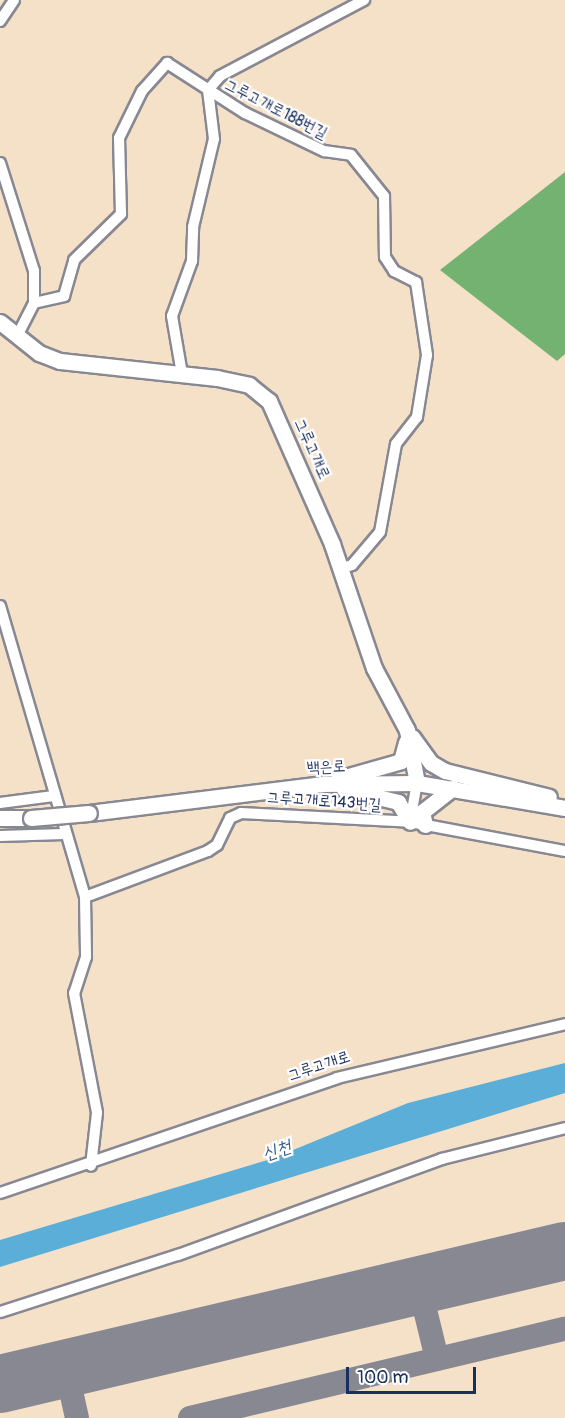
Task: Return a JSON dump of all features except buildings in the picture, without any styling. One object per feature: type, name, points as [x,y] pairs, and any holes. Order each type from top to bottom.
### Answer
[{"type":"main road","name":"그루고개로","points":[[0,322],[39,353],[60,361],[182,374],[249,385],[268,401],[340,569],[374,668],[406,730],[417,783]]},
{"type":"main road","points":[[321,783],[402,761],[406,730]]},
{"type":"main road","points":[[406,730],[421,753],[445,771],[565,802]]},
{"type":"main road","points":[[321,783],[391,799],[417,823],[422,812],[453,788]]},
{"type":"main road","name":"백은로","points":[[0,818],[89,813],[321,783],[417,783],[565,808]]},
{"type":"street","points":[[0,21],[14,0]]},
{"type":"street","name":"그루고개로188번길","points":[[208,90],[220,76],[364,0]]},
{"type":"street","name":"그루고개로188번길","points":[[34,303],[64,296],[74,260],[121,214],[119,138],[157,70],[167,63],[208,90],[324,151],[351,154],[384,196],[385,257],[394,271],[416,282],[426,372],[417,417],[396,444],[380,532],[351,565],[340,569]]},
{"type":"street","points":[[182,374],[172,316],[192,261],[193,227],[214,139],[208,90]]},
{"type":"street","points":[[0,162],[34,271],[34,303],[18,335]]},
{"type":"street","points":[[0,606],[59,821],[85,897],[86,957],[74,993],[76,1029],[90,1066],[97,1113],[91,1166],[0,1193]]},
{"type":"street","points":[[417,783],[417,823],[565,851]]},
{"type":"street","points":[[0,803],[54,796]]},
{"type":"street","name":"그루고개로143번길","points":[[85,897],[208,851],[217,845],[230,818],[241,813],[417,823]]},
{"type":"street","points":[[0,836],[64,834]]},
{"type":"street","name":"그루고개로","points":[[91,1166],[337,1078],[565,1024]]},
{"type":"street","points":[[0,1312],[178,1255],[442,1159],[565,1128]]},
{"type":"green space","points":[[565,172],[565,354],[557,361],[440,270]]},
{"type":"water","points":[[565,1063],[565,1093],[0,1267],[0,1240],[271,1159],[408,1103]]},
{"type":"taxiway","points":[[419,1285],[437,1359]]},
{"type":"taxiway","points":[[190,1418],[565,1329]]},
{"type":"taxiway","points":[[66,1368],[77,1418]]},
{"type":"runway","points":[[0,1384],[565,1251]]},
{"type":"water label","name":"신천","points":[[277,1151]]}]
